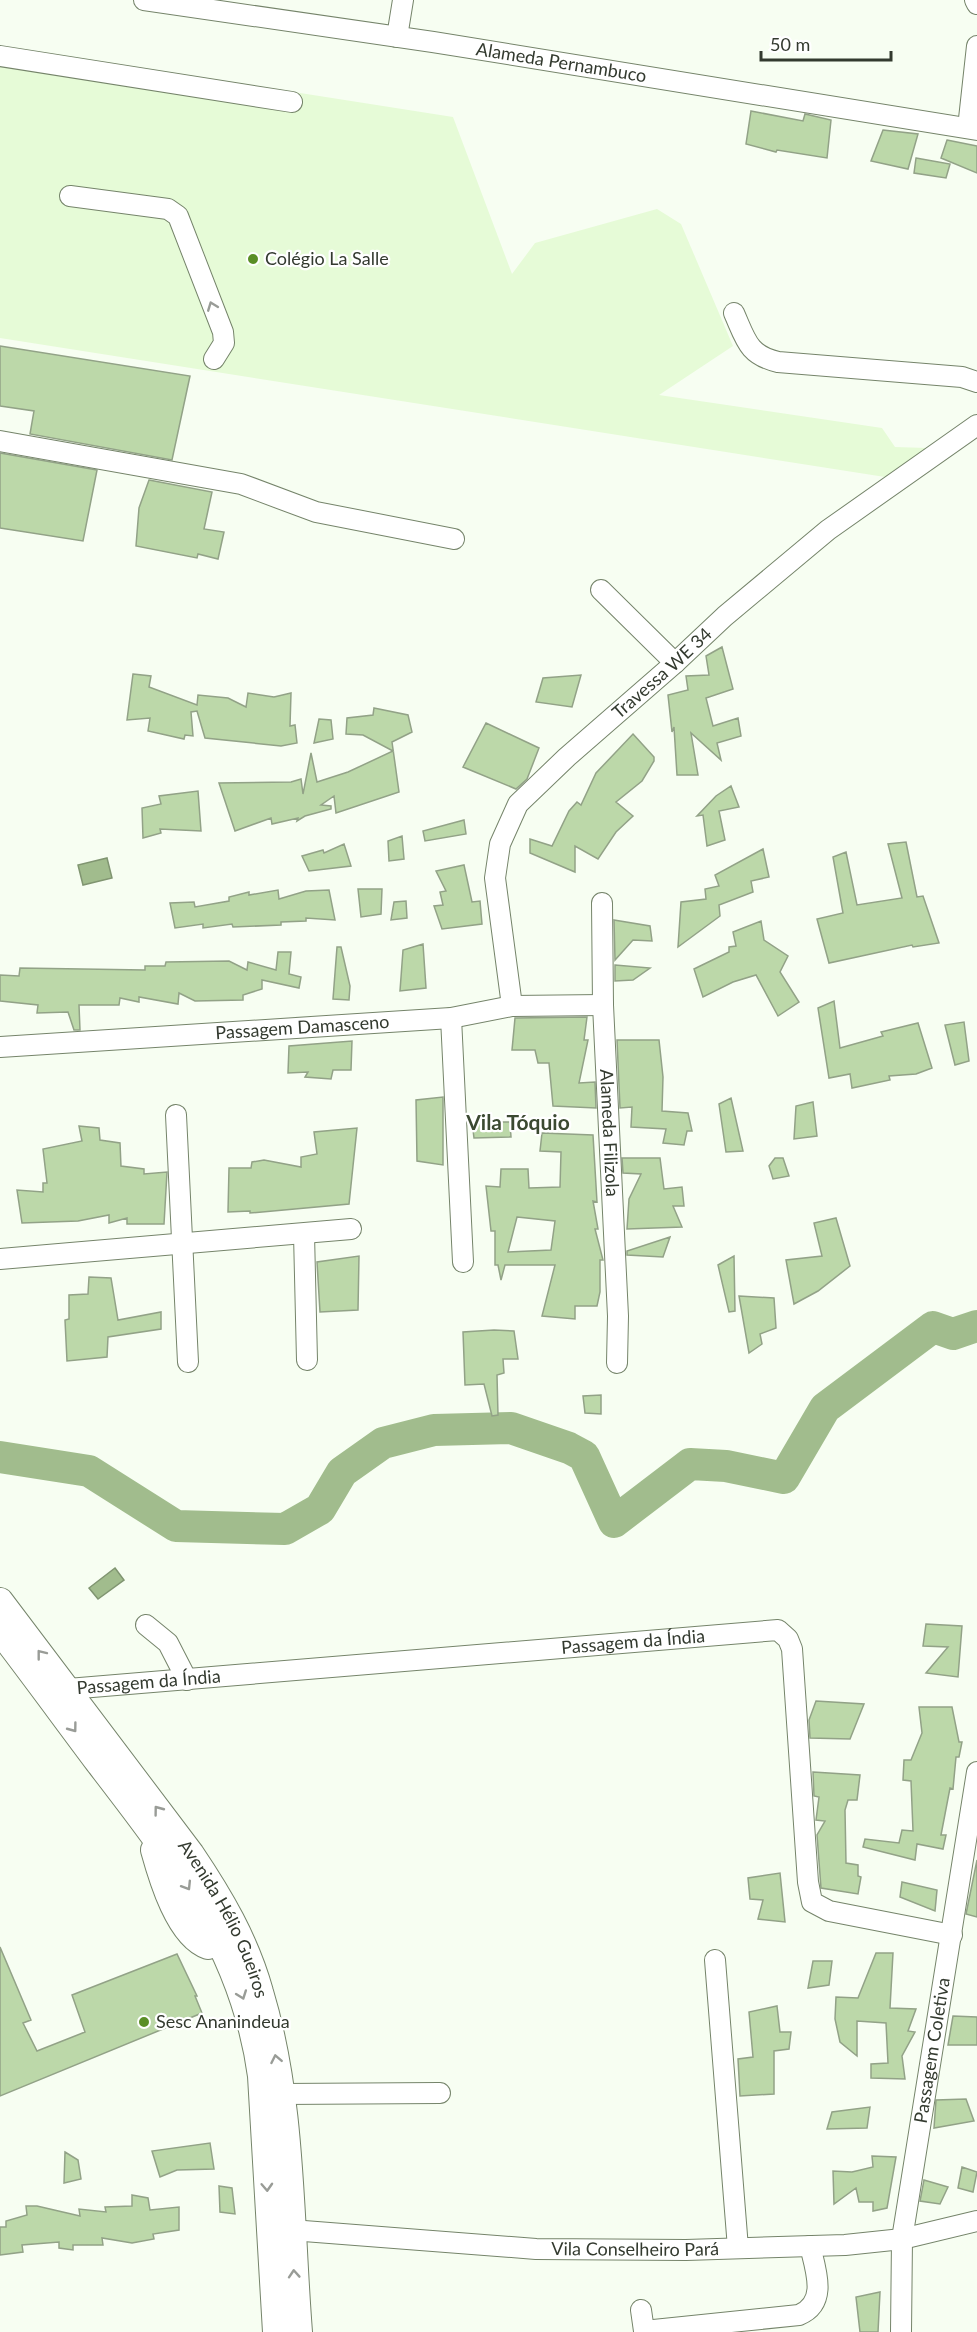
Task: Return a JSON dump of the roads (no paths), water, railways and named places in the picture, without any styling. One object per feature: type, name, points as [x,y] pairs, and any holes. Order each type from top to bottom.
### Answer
[{"type":"main road","name":"Avenida Hélio Gueiros","points":[[0,1601],[191,1854],[219,1895],[256,2041],[264,2129],[276,2332]]},
{"type":"main road","points":[[0,1631],[148,1827],[163,1880],[187,1930],[196,1942],[208,1946],[229,1937]]},
{"type":"main road","name":"Avenida Hélio Gueiros","points":[[229,1937],[260,1990],[277,2061],[282,2094],[299,2332]]},
{"type":"street","name":"Alameda Pernambuco","points":[[144,0],[397,37],[972,129]]},
{"type":"street","points":[[397,37],[403,0]]},
{"type":"street","points":[[975,0],[977,4]]},
{"type":"street","points":[[972,129],[977,46]]},
{"type":"street","points":[[0,56],[292,102]]},
{"type":"street","points":[[70,196],[168,208],[178,216],[223,332],[224,343],[214,359]]},
{"type":"street","points":[[734,313],[746,340],[760,358],[790,363],[962,377],[977,382]]},
{"type":"street","name":"Travessa WE 34","points":[[512,1006],[495,878],[500,844],[518,804],[567,757],[725,616],[828,530],[977,424]]},
{"type":"street","points":[[0,441],[241,484],[316,512],[454,539]]},
{"type":"street","points":[[602,590],[675,663]]},
{"type":"street","name":"Alameda Filizola","points":[[602,903],[603,1005],[618,1316],[617,1363]]},
{"type":"street","name":"Passagem Damasceno","points":[[0,1047],[451,1018],[512,1006],[603,1005]]},
{"type":"street","points":[[451,1018],[463,1262]]},
{"type":"street","points":[[176,1115],[188,1362]]},
{"type":"street","points":[[0,1259],[351,1229]]},
{"type":"street","points":[[304,1234],[307,1360]]},
{"type":"street","points":[[146,1625],[168,1644],[187,1680]]},
{"type":"street","name":"Passagem da Índia","points":[[68,1689],[778,1630],[788,1640],[792,1649],[806,1859],[812,1902],[829,1911],[951,1935]]},
{"type":"street","name":"Passagem Coletiva","points":[[901,2332],[902,2239],[977,1772]]},
{"type":"street","points":[[715,1960],[738,2248]]},
{"type":"street","points":[[282,2094],[440,2093]]},
{"type":"street","name":"Vila Conselheiro Pará","points":[[291,2230],[536,2249],[738,2248],[810,2246],[902,2239],[977,2220]]},
{"type":"street","points":[[641,2310],[644,2331],[799,2315],[810,2310],[818,2297],[810,2246]]},
{"type":"waterway","points":[[0,1457],[89,1471],[176,1526],[285,1529],[320,1509],[342,1472],[383,1443],[434,1430],[511,1428],[569,1448],[584,1456],[614,1522],[690,1464],[726,1466],[784,1478],[825,1408],[933,1327],[953,1334],[977,1326]]},
{"type":"place","name":"Colégio La Salle","points":[[253,259]]},
{"type":"place","name":"Sesc Ananindeua","points":[[144,2022]]},
{"type":"district","name":"Vila Tóquio","points":[[518,1123]]}]
